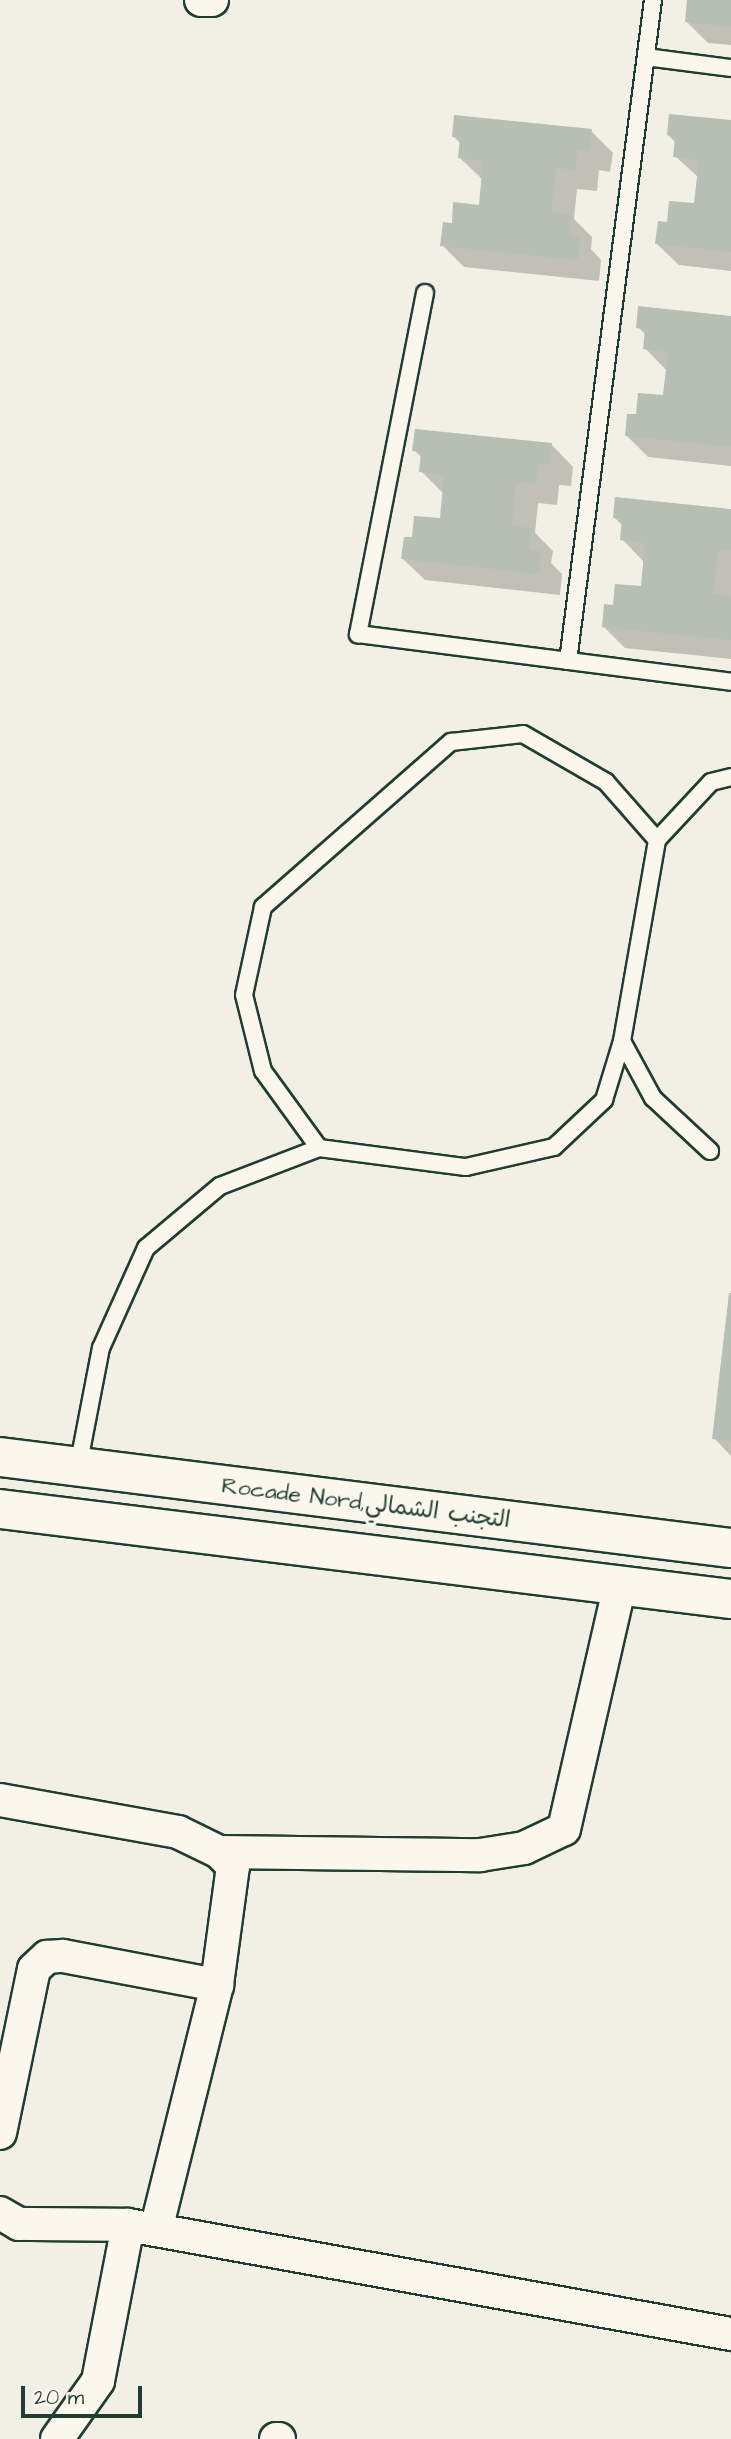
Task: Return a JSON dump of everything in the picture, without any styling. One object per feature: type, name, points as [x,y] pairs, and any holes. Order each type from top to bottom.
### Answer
[{"type":"main road","name":"Rocade Nord,التجنب الشمالي","points":[[0,1457],[731,1548]]},
{"type":"main road","points":[[0,1509],[731,1599]]},
{"type":"street","points":[[201,0],[212,0]]},
{"type":"street","points":[[219,1852],[480,1855],[524,1848],[564,1829],[620,1585]]},
{"type":"street","points":[[0,1800],[178,1832],[219,1852],[233,1866],[217,1985],[142,2227],[98,2381],[57,2439]]},
{"type":"street","points":[[0,2133],[33,1969],[47,1957],[63,1956],[217,1985]]},
{"type":"street","points":[[0,2213],[19,2224],[142,2227],[731,2334]]},
{"type":"lane","points":[[568,661],[653,0]]},
{"type":"lane","points":[[646,57],[731,68]]},
{"type":"lane","points":[[425,293],[358,634],[731,681]]},
{"type":"lane","points":[[320,1148],[263,1071],[244,995],[263,908],[451,742],[523,734],[606,782],[657,840]]},
{"type":"lane","points":[[78,1466],[102,1348],[146,1248],[220,1186],[320,1148],[466,1167],[554,1147],[604,1100],[622,1041],[657,840],[711,782],[731,777]]},
{"type":"lane","points":[[622,1041],[653,1098],[710,1152]]},
{"type":"building","points":[[687,0],[731,0],[731,27],[685,22]]},
{"type":"building","points":[[669,114],[731,120],[731,252],[655,244],[658,221],[667,222],[669,201],[694,203],[699,160],[673,157],[675,137],[667,135]]},
{"type":"building","points":[[454,115],[592,129],[589,151],[577,149],[576,170],[556,168],[551,212],[571,214],[569,235],[581,237],[578,260],[440,246],[443,222],[452,223],[453,202],[479,205],[483,161],[458,158],[460,137],[452,137]]},
{"type":"building","points":[[638,306],[731,316],[731,447],[625,436],[627,414],[636,414],[638,393],[663,395],[668,352],[643,349],[645,329],[636,328]]},
{"type":"building","points":[[415,429],[552,443],[550,465],[538,464],[536,484],[516,482],[512,526],[532,528],[529,549],[541,551],[539,574],[401,559],[404,537],[412,537],[414,516],[440,518],[444,475],[419,472],[421,452],[412,451]]},
{"type":"building","points":[[615,497],[731,509],[731,551],[718,550],[713,594],[731,596],[731,640],[602,627],[604,604],[613,605],[615,584],[641,586],[645,543],[620,540],[622,519],[613,518]]},
{"type":"building","points":[[731,1293],[731,1441],[712,1439]]}]
